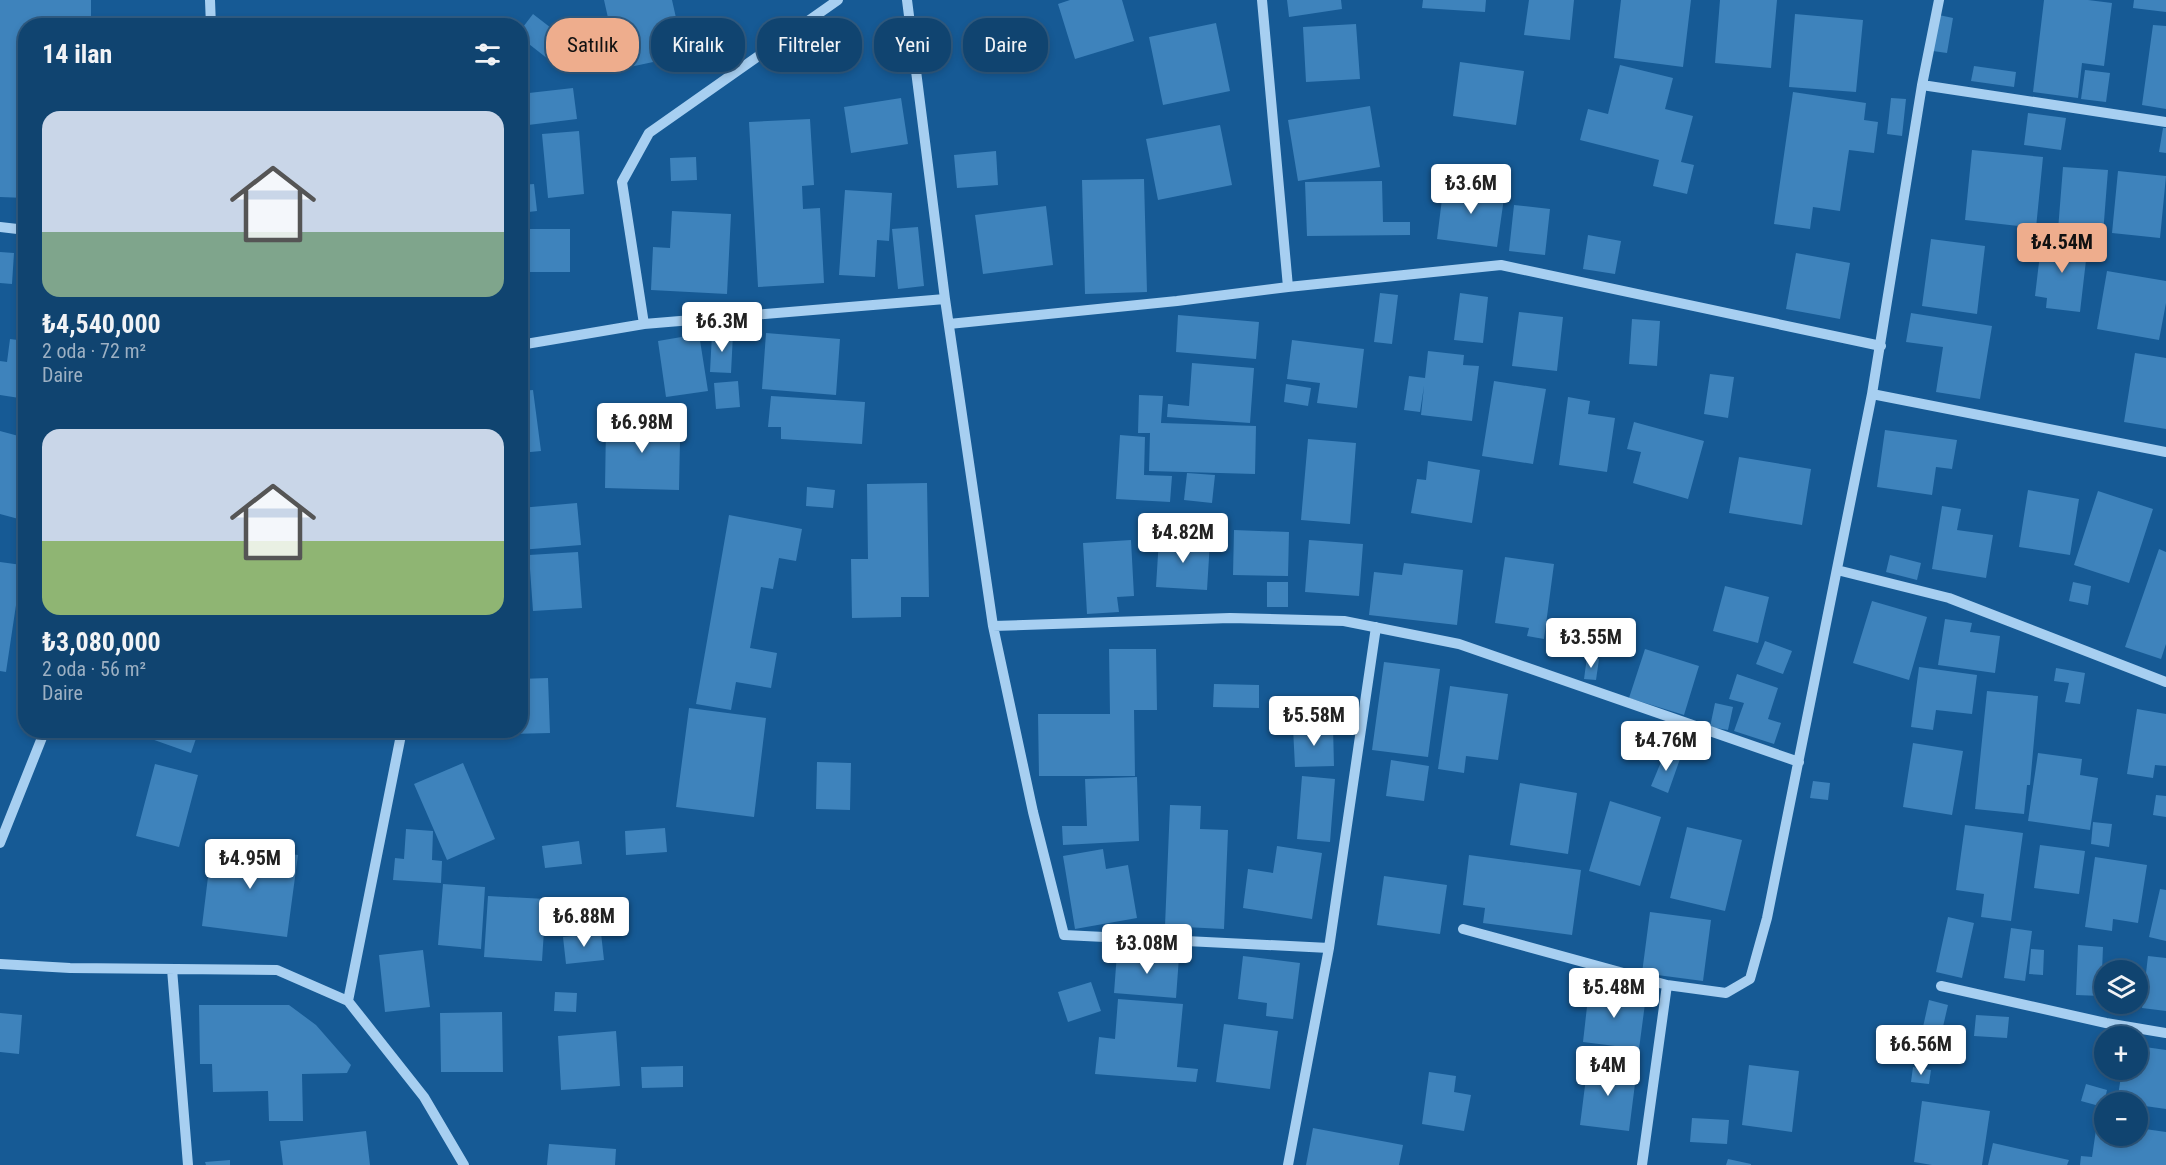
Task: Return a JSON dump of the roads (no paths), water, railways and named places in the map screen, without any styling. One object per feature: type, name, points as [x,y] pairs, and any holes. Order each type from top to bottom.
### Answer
[{"type":"street","points":[[210,0],[211,18]]},
{"type":"street","points":[[644,324],[622,182],[649,133],[838,0]]},
{"type":"street","points":[[907,0],[945,299],[993,626],[1033,812],[1064,935],[1329,948]]},
{"type":"street","points":[[1262,0],[1288,287]]},
{"type":"street","points":[[1463,929],[1667,985],[1726,993],[1750,979],[1767,918],[1872,394],[1922,85],[1939,0]]},
{"type":"street","points":[[1922,85],[2166,122]]},
{"type":"street","points":[[0,227],[18,229]]},
{"type":"street","points":[[949,324],[1177,302],[1288,287],[1501,265],[1881,346]]},
{"type":"street","points":[[528,344],[644,324],[945,299]]},
{"type":"street","points":[[1872,394],[2166,452]]},
{"type":"street","points":[[1837,570],[1949,598],[2166,682]]},
{"type":"street","points":[[993,626],[1230,618],[1344,621],[1458,644],[1799,762]]},
{"type":"street","points":[[1288,1165],[1329,948],[1376,627]]},
{"type":"street","points":[[0,843],[42,738]]},
{"type":"street","points":[[348,1001],[400,738]]},
{"type":"street","points":[[0,964],[70,968],[277,970],[348,1001],[424,1097],[464,1165]]},
{"type":"street","points":[[172,969],[188,1165]]},
{"type":"street","points":[[1642,1165],[1667,985]]},
{"type":"street","points":[[1941,986],[2106,1023],[2166,1033]]}]
